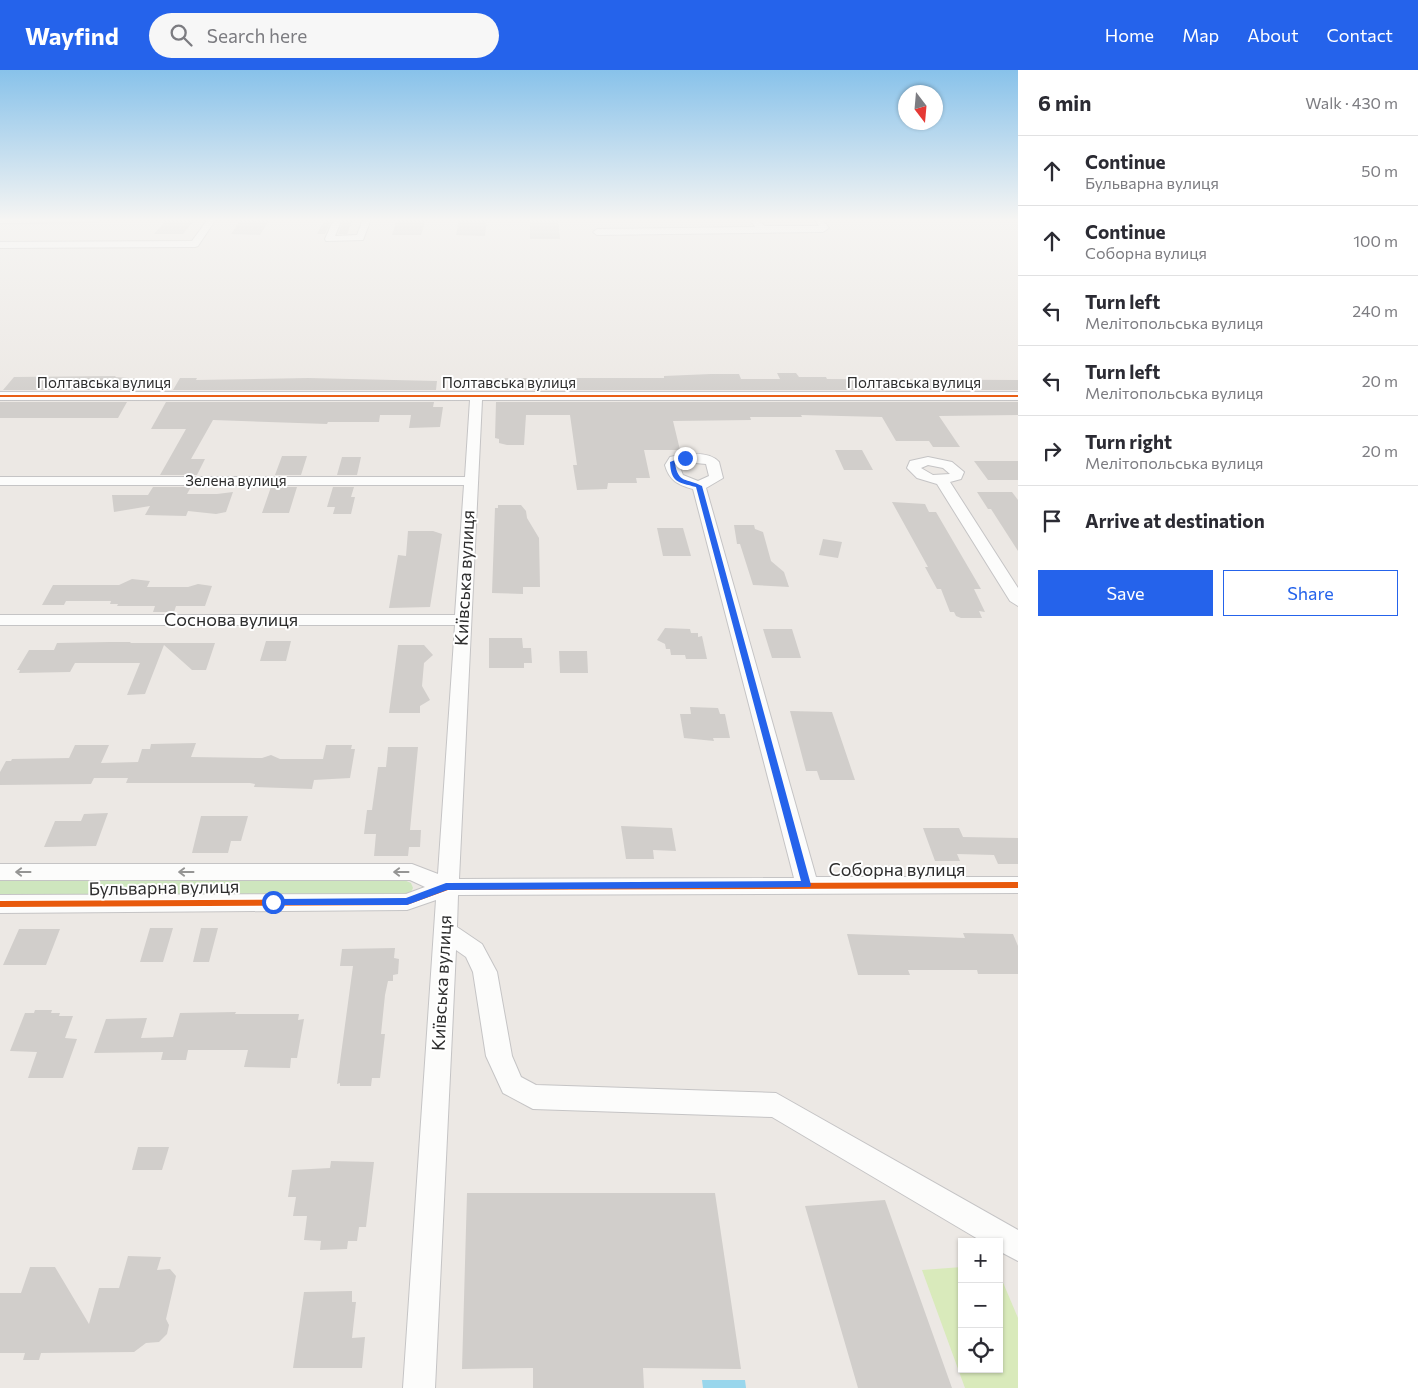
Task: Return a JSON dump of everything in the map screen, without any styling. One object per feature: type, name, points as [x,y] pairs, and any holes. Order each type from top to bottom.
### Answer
[{"type":"street","name":"Полтавська вулиця","points":[[0,396],[1018,396]]},
{"type":"street","name":"Київська вулиця","points":[[419,1388],[446,931],[446,887],[476,397]]},
{"type":"street","points":[[942,480],[1018,601]]},
{"type":"street","name":"Зелена вулиця","points":[[0,481],[471,481]]},
{"type":"street","points":[[699,486],[806,885]]},
{"type":"street","name":"Соснова вулиця","points":[[0,620],[463,620]]},
{"type":"street","name":"Бульварна вулиця","points":[[0,872],[412,872],[446,887]]},
{"type":"street","name":"Соборна вулиця","points":[[446,887],[1018,885]]},
{"type":"street","name":"Бульварна вулиця","points":[[0,904],[407,902],[446,887]]},
{"type":"street","points":[[446,931],[474,951],[485,972],[499,1056],[512,1085],[534,1097],[776,1105],[1018,1246]]},
{"type":"green space","points":[[0,880],[404,880],[411,883],[413,888],[411,892],[405,895],[0,895]]},
{"type":"green space","points":[[958,1267],[958,1369],[922,1270]]},
{"type":"green space","points":[[1003,1282],[1018,1318],[1018,1388],[965,1388],[960,1373],[1003,1373]]},
{"type":"water","points":[[702,1380],[745,1380],[746,1388],[703,1388]]},
{"type":"building","points":[[777,373],[796,373],[799,377],[826,377],[827,379],[1018,380],[1018,390],[497,390],[498,378],[664,378],[664,376],[739,374],[741,379],[780,379]]},
{"type":"building","points":[[116,376],[141,379],[134,390],[3,390],[14,377]]},
{"type":"building","points":[[180,378],[197,378],[196,380],[308,378],[437,381],[436,390],[173,390]]},
{"type":"building","points":[[0,402],[127,402],[118,418],[0,418]]},
{"type":"building","points":[[166,402],[434,402],[433,407],[443,407],[440,427],[409,428],[411,415],[380,415],[379,422],[328,422],[327,424],[213,420],[191,459],[205,459],[197,475],[160,475],[186,429],[151,429]]},
{"type":"building","points":[[496,402],[1018,402],[1018,415],[939,416],[960,447],[933,447],[929,441],[896,441],[882,417],[801,415],[802,417],[750,417],[751,420],[673,421],[680,450],[644,450],[650,478],[636,478],[637,483],[608,483],[607,489],[577,490],[573,465],[577,465],[570,415],[526,415],[524,445],[507,445],[499,443],[499,439],[495,438]]},
{"type":"building","points":[[835,450],[862,450],[873,470],[844,470]]},
{"type":"building","points":[[282,456],[307,456],[301,475],[275,475]]},
{"type":"building","points":[[342,457],[361,457],[357,475],[337,475]]},
{"type":"building","points":[[974,461],[1018,461],[1018,480],[988,480]]},
{"type":"building","points":[[153,487],[191,487],[187,494],[233,492],[226,512],[216,514],[188,511],[186,516],[145,515],[150,506],[114,512],[112,495],[148,495]]},
{"type":"building","points":[[271,487],[297,487],[289,513],[262,513]]},
{"type":"building","points":[[333,487],[354,487],[351,497],[355,497],[351,514],[333,514],[335,507],[327,507]]},
{"type":"building","points":[[977,492],[1012,492],[1018,500],[1018,551],[991,509],[988,509]]},
{"type":"building","points":[[892,502],[925,504],[929,512],[936,512],[981,589],[974,589],[985,612],[979,611],[982,618],[961,618],[956,616],[954,612],[950,612],[941,589],[937,589],[925,567],[928,567]]},
{"type":"building","points":[[498,505],[521,505],[526,511],[527,518],[539,538],[540,587],[523,587],[523,594],[492,593],[495,508],[498,508]]},
{"type":"building","points":[[734,525],[754,525],[755,529],[763,532],[771,561],[784,572],[789,587],[753,585],[740,544],[737,544]]},
{"type":"building","points":[[657,528],[683,528],[691,556],[663,556]]},
{"type":"building","points":[[408,531],[433,531],[442,534],[430,607],[389,608],[398,555],[406,556]]},
{"type":"building","points":[[823,539],[842,542],[838,558],[819,555]]},
{"type":"building","points":[[132,579],[150,581],[147,587],[188,587],[198,584],[212,586],[205,606],[176,606],[174,612],[153,612],[155,606],[117,606],[118,604],[110,604],[111,601],[66,601],[64,605],[42,605],[53,585],[119,585]]},
{"type":"building","points":[[665,628],[690,629],[691,633],[698,633],[698,637],[702,636],[707,659],[686,659],[685,655],[671,655],[670,649],[666,649],[665,644],[657,640]]},
{"type":"building","points":[[763,629],[792,629],[801,658],[772,658]]},
{"type":"building","points":[[489,638],[522,638],[523,648],[531,648],[532,663],[524,663],[524,668],[489,668]]},
{"type":"building","points":[[266,641],[291,641],[286,661],[260,661]]},
{"type":"building","points":[[57,643],[215,643],[206,670],[192,670],[164,645],[145,694],[127,695],[140,663],[75,663],[70,672],[19,673],[20,670],[17,670],[29,650],[54,650]]},
{"type":"building","points":[[398,645],[424,645],[433,655],[424,663],[422,686],[430,700],[420,706],[420,713],[389,713]]},
{"type":"building","points":[[559,651],[587,651],[588,673],[560,673]]},
{"type":"building","points":[[690,707],[718,708],[720,714],[725,714],[730,738],[713,738],[714,741],[684,738],[680,714],[691,714]]},
{"type":"building","points":[[790,711],[832,712],[855,780],[820,780],[817,771],[806,771]]},
{"type":"building","points":[[196,743],[191,757],[262,758],[271,755],[280,759],[323,759],[326,745],[352,745],[351,749],[355,749],[350,778],[314,780],[312,789],[254,787],[255,784],[250,783],[126,783],[128,778],[94,778],[91,784],[0,785],[0,772],[6,761],[11,761],[12,759],[69,758],[75,745],[109,745],[101,763],[138,762],[142,749],[150,749],[151,744]]},
{"type":"building","points":[[388,747],[418,747],[410,830],[421,830],[420,847],[409,847],[408,856],[374,856],[376,834],[364,834],[367,810],[372,810],[378,767],[386,767]]},
{"type":"building","points":[[108,813],[96,846],[44,847],[55,821],[81,821],[84,814]]},
{"type":"building","points":[[201,816],[248,816],[241,841],[231,841],[228,853],[192,853]]},
{"type":"building","points":[[621,826],[672,828],[676,851],[653,850],[654,859],[626,859]]},
{"type":"building","points":[[923,828],[959,828],[963,837],[1018,838],[1018,864],[998,864],[994,855],[957,854],[960,861],[935,861]]},
{"type":"building","points":[[150,928],[173,928],[163,962],[140,962]]},
{"type":"building","points":[[201,928],[218,928],[209,962],[193,962]]},
{"type":"building","points":[[19,929],[60,929],[46,965],[3,965]]},
{"type":"building","points":[[963,933],[1013,934],[1018,946],[1018,974],[978,974],[977,970],[908,970],[910,975],[858,975],[847,934],[965,938]]},
{"type":"building","points":[[395,948],[394,958],[399,959],[398,974],[393,975],[393,981],[388,981],[385,995],[381,1034],[385,1034],[380,1078],[372,1078],[371,1086],[340,1086],[340,1083],[337,1084],[353,966],[340,966],[342,949]]},
{"type":"building","points":[[35,1010],[52,1010],[51,1013],[60,1013],[59,1016],[73,1016],[65,1038],[77,1039],[63,1078],[28,1078],[37,1052],[10,1051],[25,1013],[34,1013]]},
{"type":"building","points":[[236,1012],[235,1014],[299,1014],[298,1020],[304,1019],[297,1058],[291,1058],[290,1068],[244,1067],[248,1050],[188,1050],[186,1060],[161,1060],[163,1052],[94,1053],[106,1019],[147,1018],[141,1038],[173,1037],[180,1013]]},
{"type":"building","points":[[138,1147],[169,1147],[162,1170],[132,1170]]},
{"type":"building","points":[[331,1161],[374,1162],[366,1227],[359,1227],[357,1241],[348,1241],[347,1249],[320,1250],[321,1241],[304,1240],[307,1216],[293,1216],[296,1197],[288,1197],[292,1170],[330,1168]]},
{"type":"building","points":[[467,1193],[715,1193],[741,1369],[643,1368],[644,1388],[533,1388],[533,1368],[462,1369]]},
{"type":"building","points":[[885,1200],[952,1388],[858,1388],[805,1206]]},
{"type":"building","points":[[128,1256],[161,1257],[157,1270],[170,1269],[176,1276],[166,1319],[169,1325],[167,1334],[159,1342],[146,1343],[134,1352],[41,1353],[39,1360],[23,1360],[25,1353],[0,1353],[0,1293],[21,1293],[30,1267],[55,1267],[89,1324],[99,1288],[119,1288]]},
{"type":"building","points":[[352,1291],[352,1302],[356,1302],[352,1338],[365,1337],[362,1368],[293,1368],[304,1292]]},
{"type":"cycle path","points":[[0,396],[1018,396]]},
{"type":"cycle path","points":[[0,904],[407,902],[447,887],[1018,885]]},
{"type":"route","points":[[273,902],[407,902],[446,887],[806,885],[699,486],[678,480],[674,474],[672,462],[685,458]]}]
